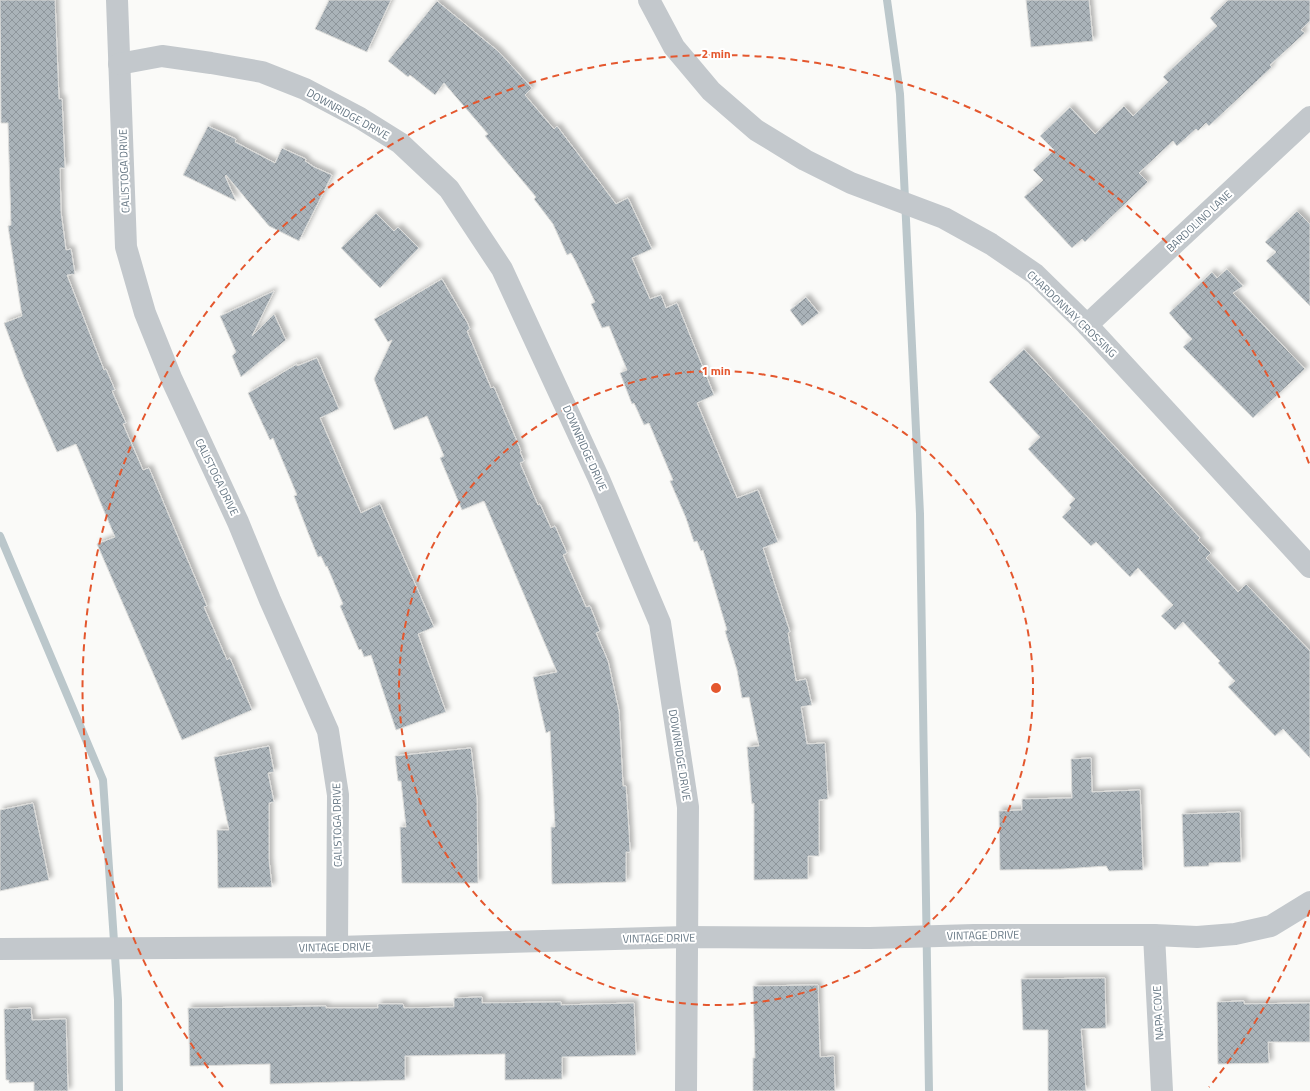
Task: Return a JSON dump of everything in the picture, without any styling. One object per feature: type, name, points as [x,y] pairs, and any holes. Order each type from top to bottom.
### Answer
[{"type":"street","name":"CALISTOGA DRIVE","points":[[117,0],[126,247],[145,313],[172,380],[238,522],[270,600],[328,732],[338,795],[337,947]]},
{"type":"street","name":"CHARDONNAY CROSSING","points":[[649,0],[674,47],[711,91],[756,130],[805,160],[851,183],[944,218],[991,244],[1034,274],[1088,325],[1310,567]]},
{"type":"street","name":"DOWNRIDGE DRIVE","points":[[119,64],[162,56],[211,62],[262,72],[305,89],[360,118],[400,143],[449,189],[502,269],[599,479],[660,623],[688,807],[686,1091]]},
{"type":"street","name":"BARDOLINO LANE","points":[[1088,325],[1310,117]]},
{"type":"street","name":"VINTAGE DRIVE","points":[[0,949],[337,947],[686,937],[870,938],[974,935],[1154,935],[1197,937],[1235,934],[1271,926],[1310,902]]},
{"type":"street","name":"NAPA COVE","points":[[1154,935],[1162,1091]]},
{"type":"building","points":[[0,0],[55,0],[59,99],[62,99],[65,168],[60,168],[61,212],[66,250],[71,249],[75,274],[67,275],[104,370],[106,369],[115,390],[112,391],[126,423],[123,424],[143,470],[149,468],[207,606],[204,607],[227,660],[230,658],[252,710],[182,740],[97,544],[115,537],[76,444],[57,452],[24,377],[4,323],[22,316],[8,226],[11,225],[8,123],[1,123]]},
{"type":"building","points":[[329,0],[391,0],[367,52],[315,29]]},
{"type":"building","points":[[1026,0],[1089,0],[1093,41],[1031,47]]},
{"type":"building","points":[[1228,0],[1310,0],[1310,21],[1301,30],[1305,33],[1270,65],[1272,67],[1209,126],[1206,123],[1198,131],[1196,129],[1177,146],[1173,141],[1139,173],[1148,182],[1085,242],[1082,239],[1072,248],[1024,197],[1043,180],[1033,170],[1054,150],[1040,136],[1070,107],[1095,134],[1124,106],[1133,116],[1168,82],[1163,77],[1217,26],[1210,18]]},
{"type":"building","points":[[437,1],[498,51],[532,88],[525,95],[554,129],[557,126],[616,204],[628,198],[652,249],[632,258],[650,299],[661,295],[666,308],[677,303],[714,395],[697,403],[737,498],[758,490],[778,542],[763,548],[790,632],[788,633],[796,681],[806,679],[812,705],[801,707],[807,744],[825,743],[828,799],[819,800],[819,856],[808,856],[808,879],[754,880],[754,803],[752,804],[747,747],[759,746],[749,697],[742,698],[737,670],[725,631],[727,630],[703,550],[701,551],[697,541],[694,542],[686,518],[670,481],[673,480],[649,423],[644,425],[634,403],[632,404],[620,373],[627,370],[609,326],[602,328],[591,304],[595,302],[576,262],[571,253],[567,255],[553,224],[534,199],[536,197],[485,136],[488,134],[444,83],[435,95],[410,75],[408,77],[388,61]]},
{"type":"building","points":[[208,126],[236,139],[235,142],[275,163],[282,148],[306,159],[305,161],[314,167],[332,175],[299,241],[269,226],[226,175],[225,176],[236,201],[183,175]]},
{"type":"building","points":[[1297,211],[1310,224],[1310,306],[1266,261],[1276,252],[1265,242]]},
{"type":"building","points":[[376,213],[394,231],[398,227],[419,248],[380,288],[341,248]]},
{"type":"building","points":[[1227,269],[1243,286],[1233,293],[1305,369],[1253,418],[1183,347],[1192,339],[1169,313],[1212,272],[1217,278]]},
{"type":"building","points":[[442,279],[467,322],[470,329],[467,331],[491,388],[494,387],[521,451],[520,452],[524,461],[520,463],[538,505],[540,504],[551,528],[555,526],[567,553],[563,555],[586,607],[590,606],[600,631],[596,633],[608,661],[619,711],[623,786],[626,786],[630,852],[626,852],[626,882],[552,884],[551,827],[555,827],[550,731],[546,733],[533,677],[557,672],[484,501],[462,510],[440,458],[444,456],[427,416],[394,430],[374,379],[392,340],[388,342],[374,319]]},
{"type":"building","points":[[274,291],[252,336],[274,314],[286,340],[241,377],[232,356],[236,352],[220,316]]},
{"type":"building","points":[[806,297],[819,313],[802,326],[790,310]]},
{"type":"building","points":[[1024,349],[1200,538],[1198,540],[1211,553],[1206,558],[1238,592],[1246,584],[1310,651],[1310,758],[1283,729],[1275,736],[1228,687],[1235,681],[1218,663],[1220,661],[1183,622],[1175,630],[1161,616],[1173,605],[1138,568],[1130,577],[1096,542],[1091,546],[1062,517],[1071,508],[1069,505],[1075,499],[1028,449],[1040,437],[989,382]]},
{"type":"building","points":[[317,358],[339,409],[320,418],[361,513],[380,504],[434,627],[418,634],[446,712],[396,730],[371,655],[364,657],[361,649],[359,650],[340,606],[343,604],[327,566],[326,567],[321,556],[318,557],[309,535],[294,496],[297,495],[273,438],[270,440],[248,393],[297,364],[297,366]]},
{"type":"building","points":[[269,746],[274,772],[268,773],[274,802],[269,803],[269,860],[272,887],[218,888],[217,830],[229,830],[214,757]]},
{"type":"building","points":[[471,748],[477,799],[478,883],[402,883],[400,827],[406,827],[401,781],[398,781],[395,756]]},
{"type":"building","points":[[1091,758],[1092,792],[1140,790],[1143,870],[1109,871],[1106,866],[1063,869],[1000,870],[999,811],[1022,810],[1022,799],[1072,798],[1071,759]]},
{"type":"building","points":[[33,803],[49,880],[0,891],[0,810]]},
{"type":"building","points":[[1240,812],[1241,862],[1209,863],[1209,866],[1184,867],[1182,814]]},
{"type":"building","points":[[1105,978],[1106,1028],[1081,1029],[1086,1091],[1048,1091],[1048,1030],[1023,1030],[1021,979]]},
{"type":"building","points":[[818,985],[820,1057],[834,1056],[835,1091],[753,1091],[753,1058],[755,1058],[753,986]]},
{"type":"building","points":[[482,997],[482,1003],[561,1002],[561,1005],[634,1003],[636,1055],[562,1057],[562,1079],[505,1080],[505,1054],[405,1056],[405,1080],[270,1084],[270,1064],[190,1066],[188,1008],[326,1006],[326,1008],[378,1008],[378,1004],[403,1004],[404,1008],[454,1007],[454,998]]},
{"type":"building","points":[[1244,1001],[1244,1004],[1310,1003],[1310,1042],[1268,1042],[1269,1063],[1218,1064],[1217,1002]]},
{"type":"building","points":[[31,1008],[32,1020],[66,1019],[68,1091],[34,1091],[34,1082],[9,1083],[9,1080],[6,1080],[4,1009]]},
{"type":"waterway","points":[[887,0],[900,94],[920,514],[929,1091]]},
{"type":"waterway","points":[[0,536],[103,780],[118,1000],[119,1091]]}]
